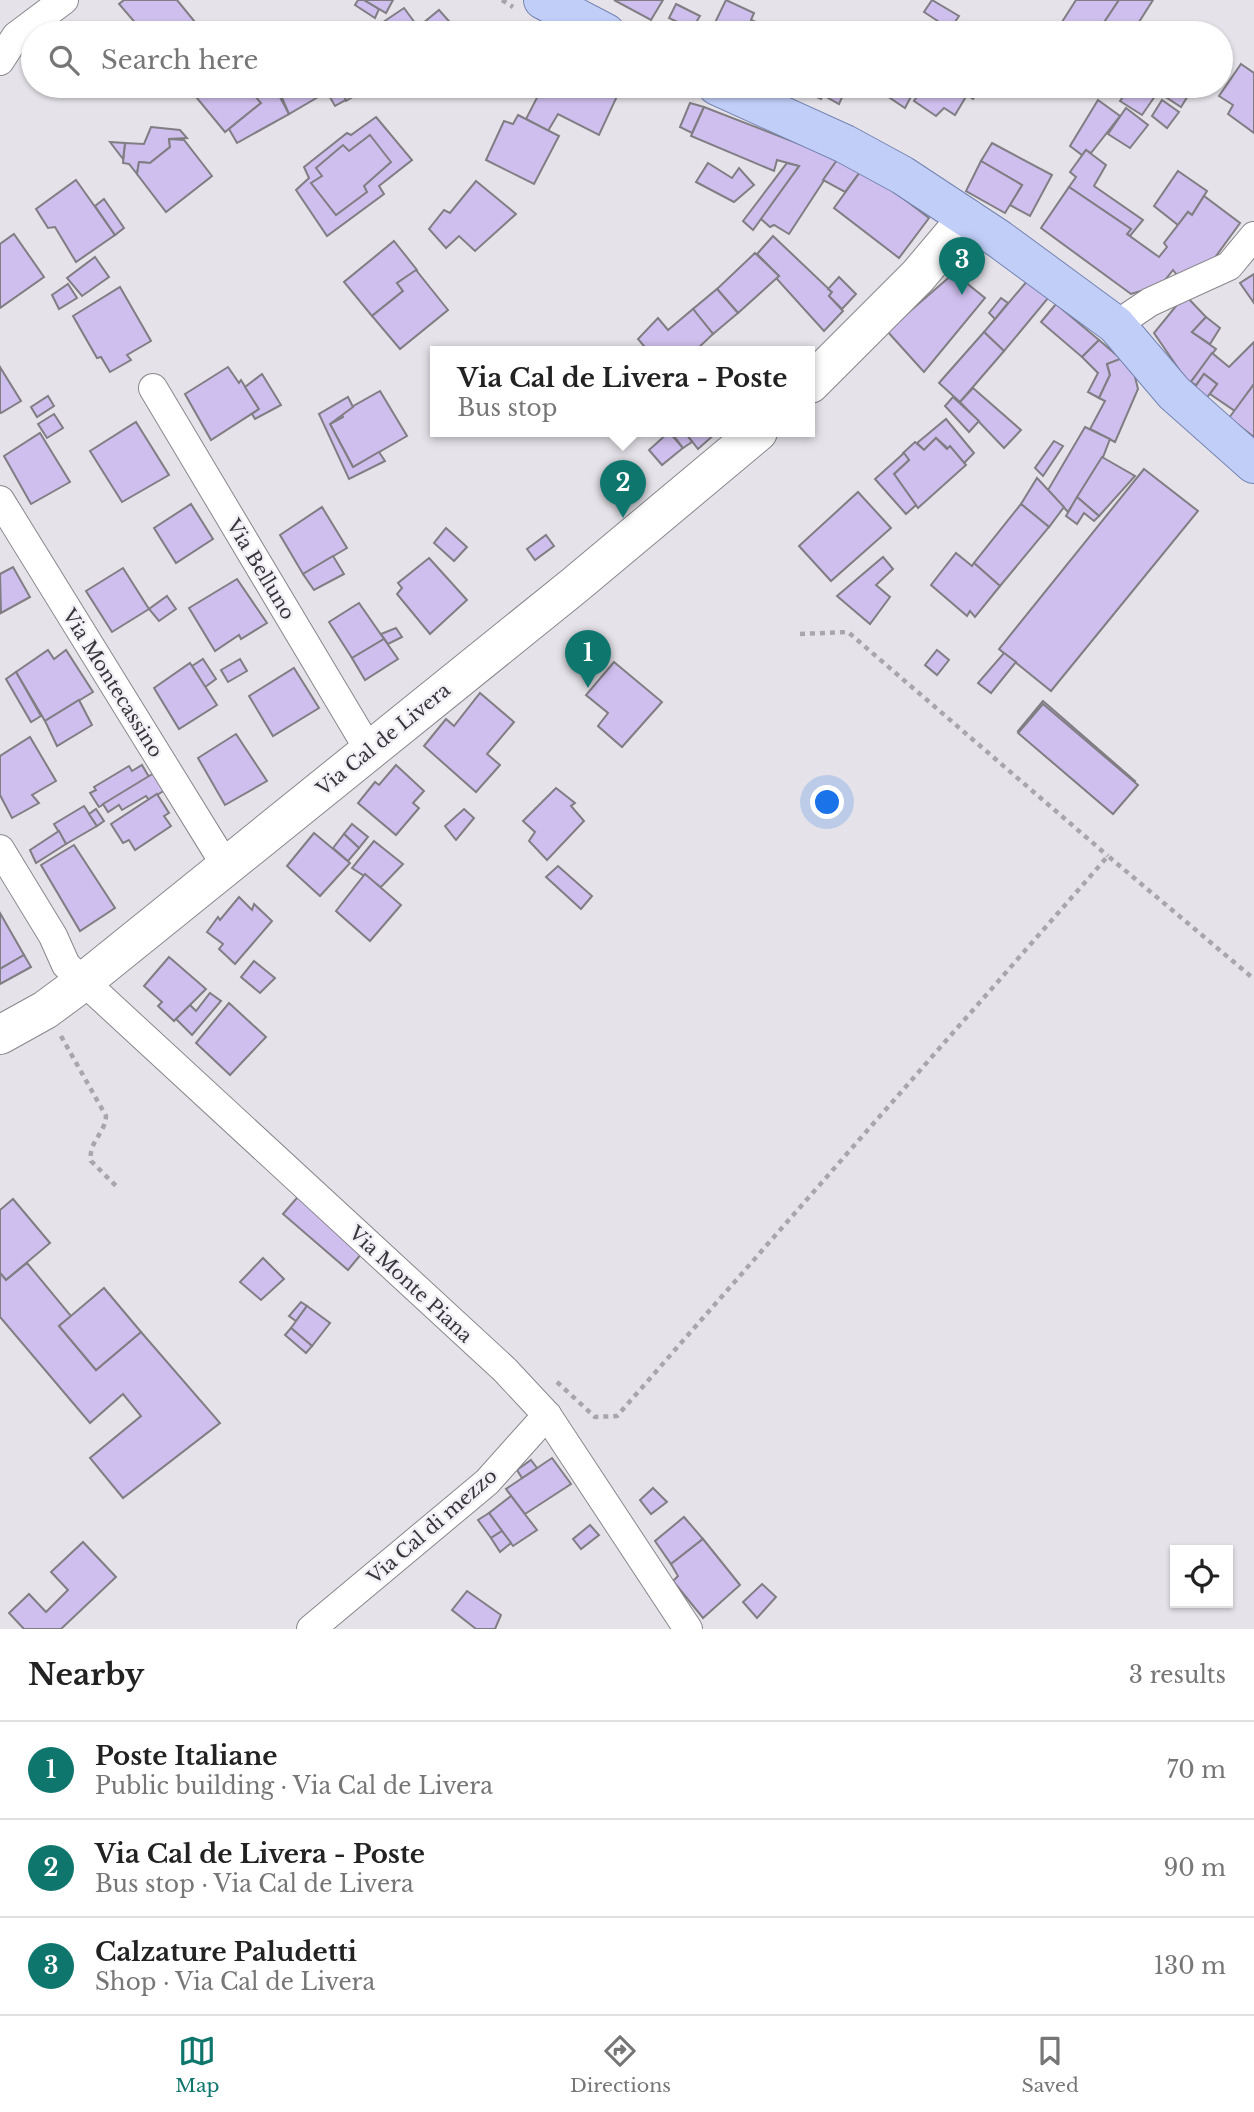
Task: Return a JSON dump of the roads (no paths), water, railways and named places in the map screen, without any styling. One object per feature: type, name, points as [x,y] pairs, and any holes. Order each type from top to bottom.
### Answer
[{"type":"main road","points":[[543,0],[584,21]]},
{"type":"main road","points":[[743,98],[845,144],[902,175],[967,218],[1116,326],[1174,393],[1254,464]]},
{"type":"street","points":[[22,21],[64,0]]},
{"type":"street","points":[[0,61],[8,28]]},
{"type":"street","points":[[815,379],[918,275],[967,218]]},
{"type":"street","points":[[1116,326],[1150,302],[1229,266],[1254,236]]},
{"type":"street","name":"Via Belluno","points":[[153,388],[369,750]]},
{"type":"street","name":"Via Cal de Livera","points":[[0,1035],[45,1010],[83,982],[752,437]]},
{"type":"street","name":"Via Montecassino","points":[[0,500],[226,866]]},
{"type":"street","name":"Via Monte Piana","points":[[0,849],[53,936],[66,965],[505,1370],[547,1415],[688,1629]]},
{"type":"street","name":"Via Cal di mezzo","points":[[311,1629],[487,1482],[547,1415]]},
{"type":"place","name":"Calzature Paludetti","points":[[962,295]]},
{"type":"place","name":"Via Cal de Livera - Poste","points":[[623,518]]},
{"type":"place","name":"Poste Italiane","points":[[588,688]]}]
